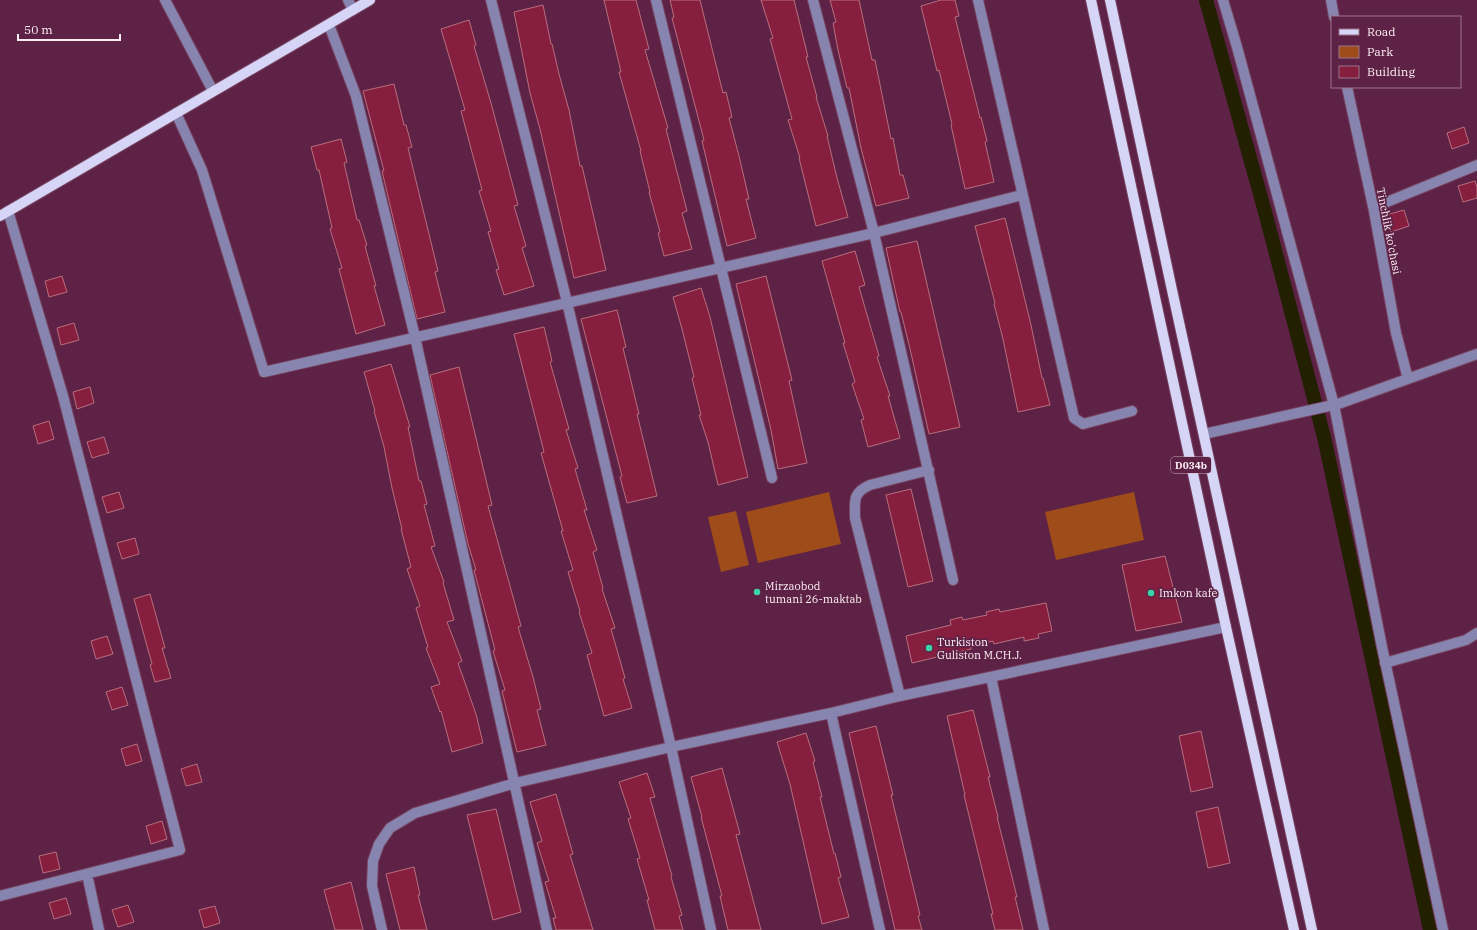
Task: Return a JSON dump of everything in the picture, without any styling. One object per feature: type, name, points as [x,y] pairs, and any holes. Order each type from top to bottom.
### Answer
[{"type":"main road","points":[[4,214],[370,0]]},
{"type":"main road","name":"D034b","points":[[1091,0],[1114,100],[1153,292],[1226,627],[1294,930]]},
{"type":"main road","name":"D034b","points":[[1110,0],[1312,930]]},
{"type":"main road","points":[[1153,292],[1172,290]]},
{"type":"street","points":[[165,0],[214,91]]},
{"type":"street","points":[[348,0],[353,10]]},
{"type":"street","points":[[491,0],[567,302],[671,747],[711,930]]},
{"type":"street","points":[[656,0],[772,478]]},
{"type":"street","points":[[813,0],[874,233],[953,580]]},
{"type":"street","points":[[978,0],[1074,418],[1083,424],[1132,410]]},
{"type":"street","points":[[1223,0],[1334,405],[1385,663],[1443,930]]},
{"type":"street","points":[[1331,0],[1334,16]]},
{"type":"street","points":[[329,25],[356,96],[415,337],[547,930]]},
{"type":"street","name":"Tinchlik ko'chasi","points":[[1347,88],[1374,212],[1396,333],[1408,379]]},
{"type":"street","points":[[176,113],[202,170],[264,372],[874,233],[1022,195]]},
{"type":"street","points":[[1374,212],[1387,202],[1477,165]]},
{"type":"street","points":[[0,896],[180,850],[63,396],[4,214]]},
{"type":"street","points":[[1204,434],[1334,405],[1477,354]]},
{"type":"street","points":[[900,696],[855,518],[855,499],[861,489],[928,470]]},
{"type":"street","points":[[382,930],[372,886],[373,861],[379,844],[390,828],[415,813],[515,783],[671,747],[831,713],[900,696],[1226,627]]},
{"type":"street","points":[[1385,663],[1466,640],[1477,633]]},
{"type":"street","points":[[991,677],[1044,930]]},
{"type":"street","points":[[831,713],[880,930]]},
{"type":"street","points":[[87,874],[99,930]]},
{"type":"green space","points":[[829,492],[841,544],[758,563],[746,512]]},
{"type":"green space","points":[[1134,492],[1144,540],[1056,560],[1045,512]]},
{"type":"green space","points":[[736,511],[749,565],[721,572],[708,517]]},
{"type":"building","points":[[604,0],[636,0],[649,49],[645,50],[668,128],[666,129],[687,211],[682,213],[692,249],[664,256],[658,233],[660,232],[649,192],[641,151],[619,72],[621,72]]},
{"type":"building","points":[[670,0],[700,0],[723,93],[726,92],[732,117],[729,118],[749,199],[746,199],[756,238],[727,246],[702,141],[704,140],[672,18],[674,17]]},
{"type":"building","points":[[761,0],[794,0],[808,57],[806,57],[828,136],[837,178],[848,217],[816,226],[800,158],[788,120],[792,119],[770,39],[773,38]]},
{"type":"building","points":[[830,0],[859,0],[872,60],[875,60],[900,175],[903,175],[909,198],[876,206],[861,148],[849,88],[847,88],[838,50],[833,23],[836,22]]},
{"type":"building","points":[[941,0],[955,0],[959,16],[955,17],[987,141],[985,142],[994,182],[965,189],[952,124],[921,6]]},
{"type":"building","points":[[543,5],[551,44],[569,110],[580,166],[582,166],[606,270],[574,278],[540,129],[530,93],[514,12]]},
{"type":"building","points":[[469,20],[476,45],[474,46],[518,205],[514,206],[526,246],[522,248],[534,286],[504,295],[496,270],[499,269],[488,232],[491,231],[479,191],[482,190],[461,111],[465,110],[441,29]]},
{"type":"building","points":[[394,84],[404,125],[406,125],[412,147],[408,148],[438,271],[435,272],[445,312],[417,319],[382,171],[384,171],[363,91]]},
{"type":"building","points":[[1464,127],[1469,143],[1452,149],[1447,133]]},
{"type":"building","points":[[341,139],[347,162],[344,163],[357,220],[359,220],[367,245],[365,246],[376,286],[374,286],[385,325],[356,334],[339,269],[342,268],[330,229],[332,228],[319,170],[317,170],[311,147]]},
{"type":"building","points":[[1475,181],[1477,187],[1477,198],[1463,202],[1458,186]]},
{"type":"building","points":[[1404,210],[1409,226],[1391,232],[1386,215]]},
{"type":"building","points":[[1005,218],[1031,325],[1042,378],[1050,405],[1018,412],[995,303],[975,226]]},
{"type":"building","points":[[917,241],[960,427],[929,434],[886,248]]},
{"type":"building","points":[[855,251],[865,285],[859,287],[879,356],[877,357],[890,396],[888,396],[900,438],[868,447],[861,420],[864,419],[852,384],[855,382],[843,343],[845,343],[822,261]]},
{"type":"building","points":[[62,276],[67,292],[49,297],[45,281]]},
{"type":"building","points":[[766,276],[792,380],[789,381],[807,463],[778,469],[771,430],[736,284]]},
{"type":"building","points":[[701,288],[710,317],[748,477],[718,485],[708,442],[699,415],[701,415],[692,378],[694,377],[673,297]]},
{"type":"building","points":[[617,310],[626,347],[623,348],[639,414],[637,414],[657,496],[627,503],[620,477],[622,476],[581,319]]},
{"type":"building","points":[[74,323],[79,340],[61,345],[57,328]]},
{"type":"building","points":[[544,327],[552,361],[550,362],[569,429],[566,430],[578,468],[575,469],[587,510],[584,510],[597,550],[593,552],[603,588],[602,589],[615,628],[611,629],[625,678],[623,679],[632,708],[604,716],[587,655],[592,653],[568,572],[573,570],[561,531],[563,531],[541,453],[544,452],[514,334]]},
{"type":"building","points":[[391,364],[410,427],[408,427],[419,481],[421,481],[427,504],[424,505],[435,546],[431,547],[444,582],[443,583],[454,620],[447,622],[462,661],[458,663],[476,714],[483,743],[452,752],[441,711],[440,712],[431,687],[440,684],[426,648],[428,647],[416,608],[420,606],[407,569],[411,567],[401,529],[384,447],[364,372]]},
{"type":"building","points":[[459,367],[492,505],[488,506],[521,626],[518,627],[541,709],[537,710],[546,745],[517,752],[502,691],[505,690],[493,651],[495,650],[474,570],[476,570],[468,544],[430,375]]},
{"type":"building","points":[[90,387],[94,403],[77,409],[73,392]]},
{"type":"building","points":[[49,421],[54,439],[38,444],[33,426]]},
{"type":"building","points":[[104,437],[109,453],[92,458],[87,442]]},
{"type":"building","points":[[911,489],[933,581],[908,587],[886,495]]},
{"type":"building","points":[[119,492],[124,508],[107,513],[102,497]]},
{"type":"building","points":[[135,538],[139,554],[122,559],[117,543]]},
{"type":"building","name":"Imkon kafe","points":[[1165,556],[1182,622],[1136,631],[1122,565]]},
{"type":"building","points":[[150,594],[165,648],[162,648],[171,678],[155,682],[150,665],[152,664],[134,599]]},
{"type":"building","points":[[1046,603],[1052,631],[1038,634],[1039,638],[1024,641],[1024,637],[994,644],[993,641],[971,646],[971,649],[912,663],[906,636],[951,625],[950,620],[962,617],[963,620],[987,615],[986,612],[999,609],[1000,612]]},
{"type":"building","points":[[107,636],[113,654],[96,659],[91,641]]},
{"type":"building","points":[[122,687],[128,705],[112,710],[106,692]]},
{"type":"building","points":[[973,710],[990,777],[988,777],[1017,897],[1015,897],[1023,930],[995,930],[991,914],[993,914],[964,795],[947,716]]},
{"type":"building","points":[[876,726],[893,795],[891,795],[920,915],[918,916],[922,930],[895,930],[849,733]]},
{"type":"building","points":[[1201,731],[1213,787],[1191,792],[1179,736]]},
{"type":"building","points":[[806,733],[815,761],[813,762],[822,797],[820,797],[841,877],[838,878],[849,917],[822,924],[790,784],[777,742]]},
{"type":"building","points":[[137,744],[142,761],[126,766],[121,749]]},
{"type":"building","points":[[197,764],[202,782],[186,786],[181,769]]},
{"type":"building","points":[[722,768],[740,834],[736,835],[761,930],[728,930],[720,896],[722,896],[691,777]]},
{"type":"building","points":[[647,773],[655,797],[650,798],[682,915],[679,916],[683,930],[655,930],[647,900],[649,900],[637,859],[640,858],[628,819],[631,818],[619,782]]},
{"type":"building","points":[[556,794],[573,854],[570,855],[593,930],[556,930],[553,918],[556,918],[545,882],[549,881],[537,843],[542,841],[530,802]]},
{"type":"building","points":[[1218,807],[1230,863],[1208,868],[1196,812]]},
{"type":"building","points":[[496,809],[521,912],[493,920],[467,815]]},
{"type":"building","points":[[162,821],[167,839],[151,844],[146,826]]},
{"type":"building","points":[[56,852],[60,869],[43,873],[39,856]]},
{"type":"building","points":[[414,867],[420,895],[418,895],[427,930],[400,930],[386,874]]},
{"type":"building","points":[[351,882],[363,930],[335,930],[324,890]]},
{"type":"building","points":[[66,898],[71,914],[54,919],[49,903]]},
{"type":"building","points":[[128,905],[134,922],[118,927],[112,910]]},
{"type":"building","points":[[215,906],[220,923],[204,928],[199,910]]},
{"type":"waterway","points":[[1206,0],[1265,212],[1324,437],[1430,930]]},
{"type":"place","name":"Mirzaobod tumani 26-maktab","points":[[757,592]]},
{"type":"place","name":"Imkon kafe","points":[[1151,593]]},
{"type":"place","name":"Turkiston Guliston M.CH.J.","points":[[929,648]]}]
